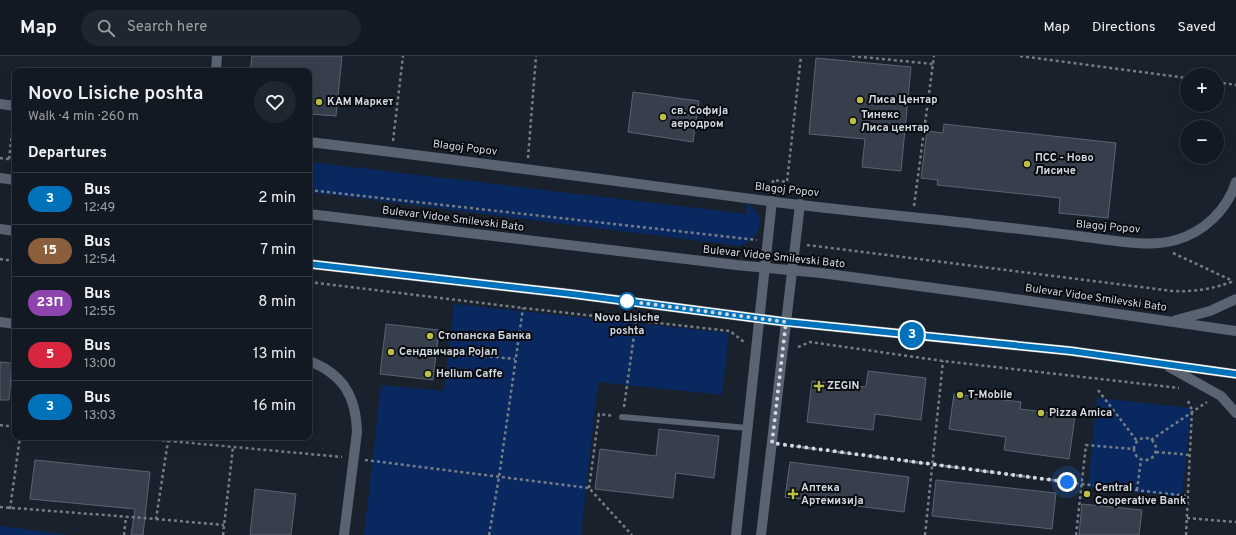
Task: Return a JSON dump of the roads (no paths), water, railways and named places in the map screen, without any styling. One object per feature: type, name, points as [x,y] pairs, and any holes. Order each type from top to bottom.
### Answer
[{"type":"street","points":[[216,68],[217,56]]},
{"type":"street","points":[[0,104],[12,106]]},
{"type":"street","name":"Blagoj Popov","points":[[312,142],[527,168],[772,201],[1123,242],[1155,242],[1175,240],[1193,233],[1220,212],[1228,200],[1236,182]]},
{"type":"street","points":[[0,178],[12,180]]},
{"type":"street","points":[[736,535],[772,201]]},
{"type":"street","points":[[761,535],[800,204]]},
{"type":"street","name":"Bulevar Vidoe Smilevski Bato","points":[[312,214],[792,270],[1001,297],[1236,331]]},
{"type":"street","points":[[0,229],[12,231]]},
{"type":"street","points":[[312,264],[572,294],[786,322],[1071,351],[1236,374]]},
{"type":"street","points":[[1173,321],[1210,311],[1236,299]]},
{"type":"street","points":[[0,322],[12,324]]},
{"type":"street","points":[[312,362],[320,365],[334,374],[344,385],[352,400],[357,425],[344,535]]},
{"type":"street","points":[[1162,364],[1203,384],[1221,396],[1236,413]]},
{"type":"lane","points":[[622,417],[748,428]]},
{"type":"place","name":"Лиса Центар","points":[[860,100]]},
{"type":"place","name":"КАМ Маркет","points":[[319,102]]},
{"type":"place","name":"св. Софија аеродром","points":[[663,117]]},
{"type":"place","name":"Тинекс Лиса центар","points":[[853,121]]},
{"type":"place","name":"ПСС - Ново Лисиче","points":[[1027,164]]},
{"type":"place","name":"Novo Lisiche poshta","points":[[627,301]]},
{"type":"place","name":"Стопанска Банка","points":[[430,336]]},
{"type":"place","name":"Сендвичара Ројал","points":[[391,352]]},
{"type":"place","name":"Helium Caffe","points":[[428,374]]},
{"type":"place","name":"ZEGIN","points":[[819,386]]},
{"type":"place","name":"T-Mobile","points":[[960,395]]},
{"type":"place","name":"Pizza Amica","points":[[1041,413]]},
{"type":"place","name":"Аптека Артемизија","points":[[793,494]]},
{"type":"place","name":"Central Cooperative Bank","points":[[1087,494]]}]
